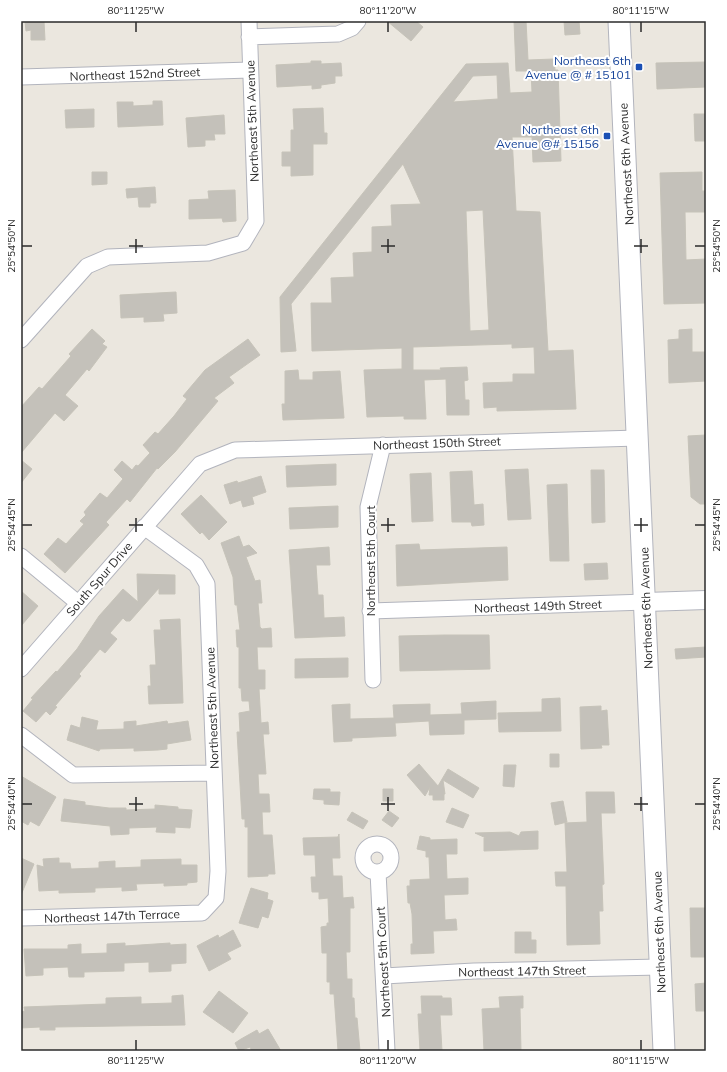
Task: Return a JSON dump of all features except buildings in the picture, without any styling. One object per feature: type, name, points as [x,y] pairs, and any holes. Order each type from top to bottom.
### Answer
[{"type":"main road","name":"Northeast 6th Avenue","points":[[619,21],[646,602],[664,1051]]},
{"type":"street","name":"Northeast 5th Avenue","points":[[21,340],[87,266],[108,257],[208,253],[243,243],[256,221],[249,21]]},
{"type":"street","points":[[249,37],[338,34],[355,25]]},
{"type":"street","name":"Northeast 152nd Street","points":[[21,77],[250,70]]},
{"type":"street","name":"Northeast 150th Street","points":[[235,450],[638,438]]},
{"type":"street","name":"Northeast 5th Court","points":[[373,680],[368,507],[383,445]]},
{"type":"street","name":"South Spur Drive","points":[[21,669],[200,464],[235,450]]},
{"type":"street","name":"Northeast 5th Avenue","points":[[144,527],[196,565],[207,584],[218,871],[216,898],[202,913]]},
{"type":"street","points":[[21,556],[78,603]]},
{"type":"street","name":"Northeast 149th Street","points":[[370,611],[706,600]]},
{"type":"street","points":[[21,735],[73,775],[214,773]]},
{"type":"street","name":"Northeast 5th Court","points":[[378,872],[387,1051]]},
{"type":"street","name":"Northeast 147th Terrace","points":[[21,918],[202,913]]},
{"type":"street","name":"Northeast 147th Street","points":[[384,976],[474,971],[660,967]]},
{"type":"place","name":"Northeast 6th Avenue @ # 15101","points":[[639,67]]},
{"type":"place","name":"Northeast 6th Avenue @# 15156","points":[[607,136]]}]
